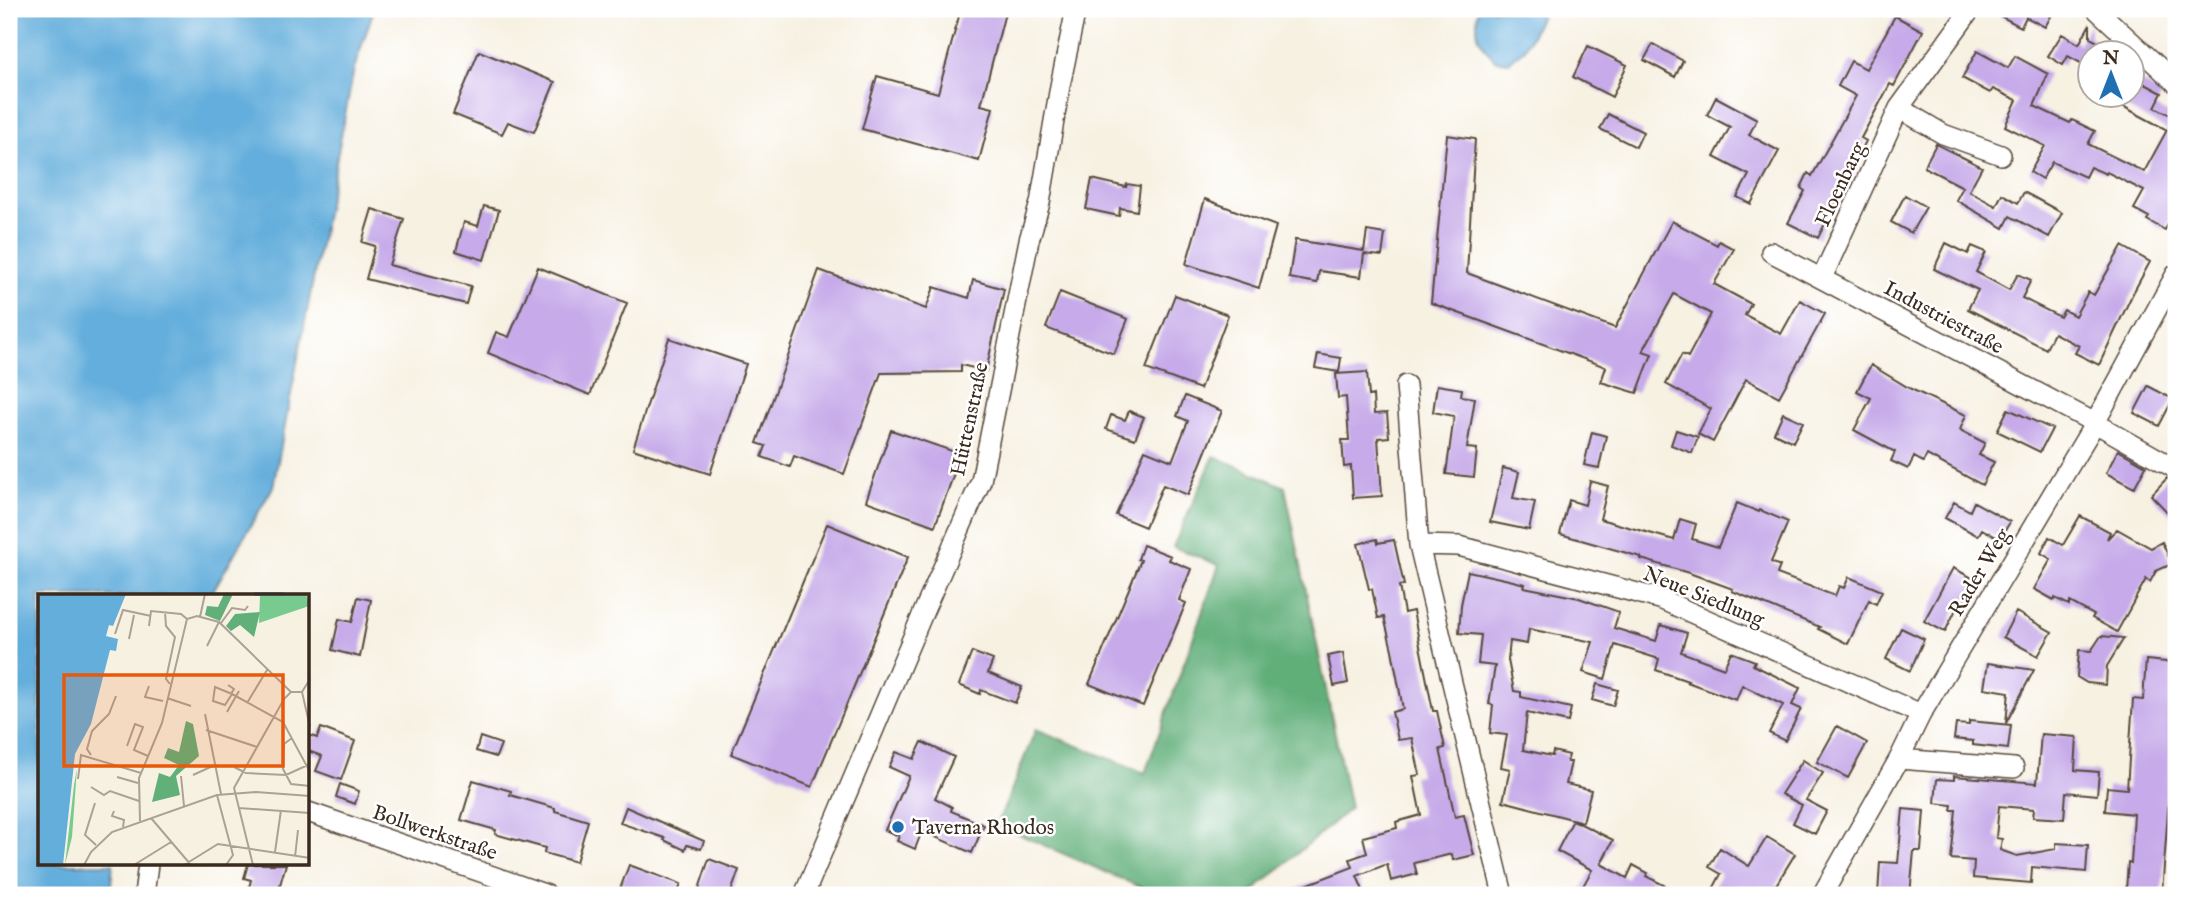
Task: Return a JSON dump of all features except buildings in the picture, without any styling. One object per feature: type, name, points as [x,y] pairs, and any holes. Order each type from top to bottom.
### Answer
[{"type":"street","name":"Hüttenstraße","points":[[804,895],[981,481],[1029,240],[1040,203],[1076,9]]},
{"type":"street","name":"Floenbarg","points":[[1822,278],[1899,108],[1971,9]]},
{"type":"street","points":[[2096,9],[2176,83]]},
{"type":"street","points":[[1899,108],[1943,134],[2001,155]]},
{"type":"street","name":"Industriestraße","points":[[1771,253],[2095,423],[2176,469]]},
{"type":"street","name":"Rader Weg","points":[[1822,895],[1899,759],[1921,713],[2095,423],[2176,274]]},
{"type":"street","points":[[1406,385],[1419,545],[1497,894]]},
{"type":"street","name":"Neue Siedlung","points":[[1419,545],[1459,546],[1660,599],[1921,713]]},
{"type":"street","points":[[1899,759],[2014,768]]},
{"type":"street","name":"Bollwerkstraße","points":[[310,813],[547,895]]},
{"type":"street","points":[[144,895],[148,866]]},
{"type":"green space","points":[[1214,456],[1285,487],[1350,808],[1249,895],[1153,895],[1154,893],[997,825],[1036,729],[1145,773],[1219,565],[1173,547]]},
{"type":"water","points":[[9,9],[374,9],[354,69],[273,487],[211,594],[38,594],[38,866],[113,866],[110,895],[9,895]]},
{"type":"water","points":[[1478,9],[1544,9],[1525,49],[1508,62],[1495,60],[1481,42],[1477,32]]},
{"type":"place","name":"Taverna Rhodos","points":[[898,827]]}]
